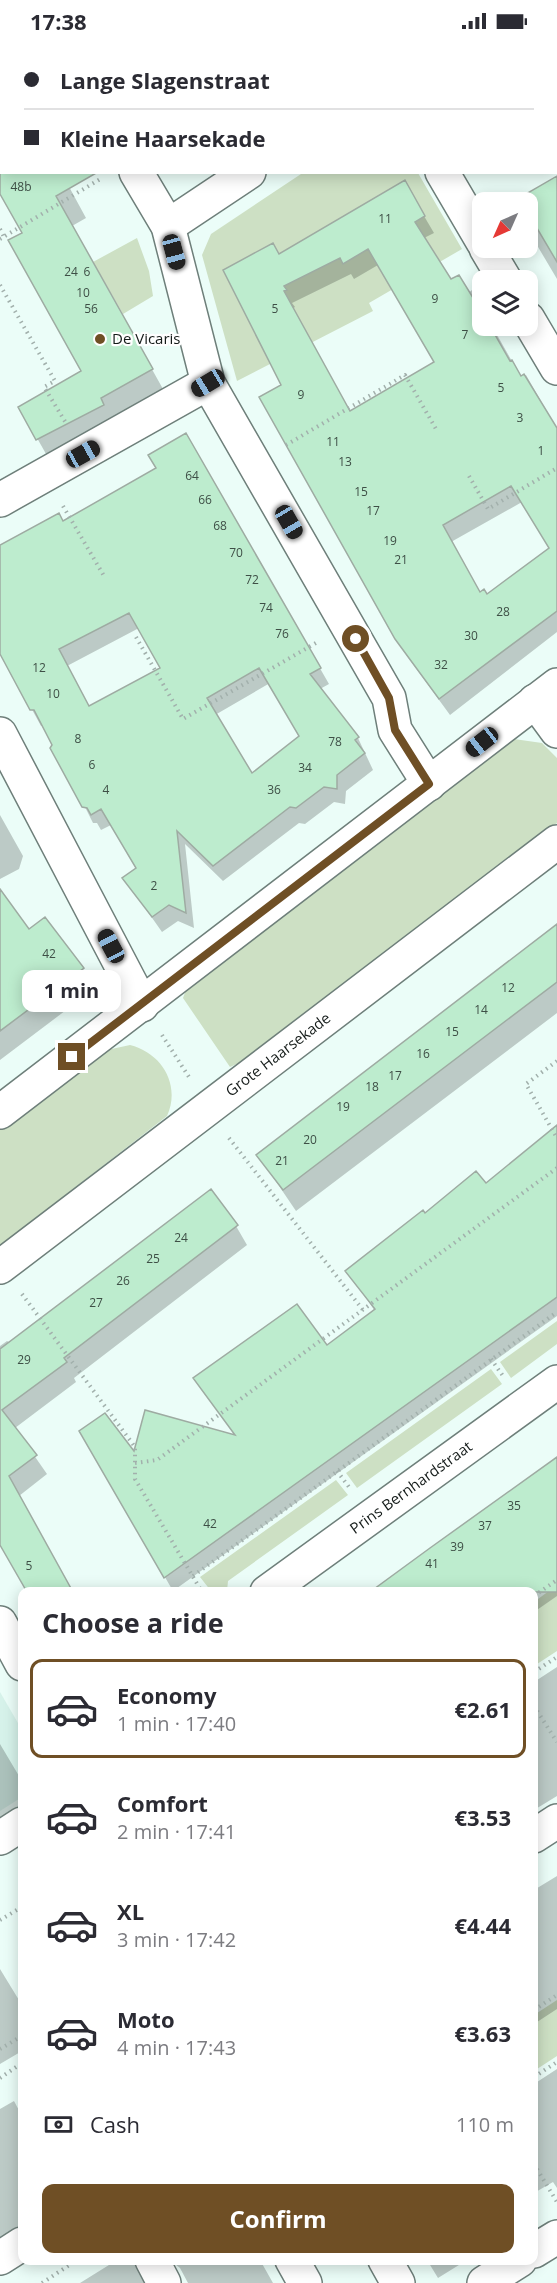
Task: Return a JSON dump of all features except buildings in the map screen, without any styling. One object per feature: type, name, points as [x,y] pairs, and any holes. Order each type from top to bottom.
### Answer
[{"type":"street","points":[[122,174],[168,226],[208,383],[389,698],[395,730],[429,784]]},
{"type":"street","points":[[168,226],[246,174]]},
{"type":"street","points":[[443,174],[472,223]]},
{"type":"street","points":[[538,336],[557,368]]},
{"type":"street","points":[[0,500],[208,383]]},
{"type":"street","points":[[0,1112],[546,693],[557,731]]},
{"type":"street","points":[[0,734],[142,1005]]},
{"type":"street","name":"Grote Haarsekade","points":[[8,1276],[209,1108],[557,842]]},
{"type":"street","name":"Prins Bernhardstraat","points":[[274,1587],[557,1382]]},
{"type":"street","points":[[0,1623],[18,1657]]},
{"type":"street","points":[[538,1833],[557,1821]]},
{"type":"street","points":[[0,1838],[18,1827]]},
{"type":"street","points":[[538,2248],[557,2236]]},
{"type":"street","points":[[0,2259],[18,2247]]},
{"type":"street","points":[[155,2265],[164,2283]]},
{"type":"street","points":[[295,2265],[305,2283]]},
{"type":"street","points":[[387,2265],[398,2283]]},
{"type":"street","points":[[484,2283],[512,2265]]},
{"type":"path","points":[[0,229],[2,238],[122,174]]},
{"type":"path","points":[[0,285],[55,381],[44,387],[83,454]]},
{"type":"path","points":[[256,463],[405,375],[436,429]]},
{"type":"path","points":[[469,476],[488,509],[557,468]]},
{"type":"path","points":[[45,475],[104,576]]},
{"type":"path","points":[[136,637],[183,719],[324,639]]},
{"type":"path","points":[[142,1005],[225,1134],[363,1310]]},
{"type":"path","points":[[557,1062],[526,1084],[557,1138]]},
{"type":"path","points":[[135,1463],[157,1460],[557,1168]]},
{"type":"path","points":[[8,1276],[135,1447],[135,1479],[199,1587]]},
{"type":"path","points":[[193,1576],[557,1312]]},
{"type":"path","points":[[538,1593],[557,1580]]},
{"type":"path","points":[[538,1669],[557,1657]]},
{"type":"path","points":[[538,1712],[557,1742]]},
{"type":"path","points":[[0,1920],[18,1909]]},
{"type":"path","points":[[538,2007],[557,1995]]},
{"type":"path","points":[[0,2049],[18,2038]]},
{"type":"path","points":[[538,2074],[557,2062]]},
{"type":"path","points":[[0,2078],[18,2066]]},
{"type":"path","points":[[538,2171],[557,2203]]},
{"type":"path","points":[[42,2283],[69,2265]]},
{"type":"shaded area","points":[[301,174],[419,174],[462,249],[369,303],[373,311],[237,381],[202,255],[211,234]]},
{"type":"shaded area","points":[[137,238],[149,271],[153,296],[123,314],[93,262]]},
{"type":"shaded area","points":[[514,739],[542,743],[557,758],[557,823],[239,1063],[230,1067],[183,998],[186,990]]},
{"type":"shaded area","points":[[130,1045],[151,1055],[166,1072],[172,1093],[167,1116],[0,1246],[0,1130],[107,1050]]},
{"type":"shaded area","points":[[557,1321],[557,1344],[511,1378],[500,1362]]},
{"type":"shaded area","points":[[491,1369],[502,1384],[357,1488],[346,1473]]},
{"type":"shaded area","points":[[336,1480],[348,1495],[228,1581],[227,1587],[208,1587],[200,1577]]},
{"type":"shaded area","points":[[557,1585],[557,1651],[538,1663],[538,1599]]},
{"type":"shaded area","points":[[0,1692],[18,1723],[18,1800],[0,1811]]},
{"type":"shaded area","points":[[557,2000],[557,2056],[538,2068],[538,2012]]},
{"type":"place","name":"De Vicaris","points":[[100,339]]},
{"type":"route","points":[[72,1057],[429,784],[395,730],[389,698],[356,639]]}]
